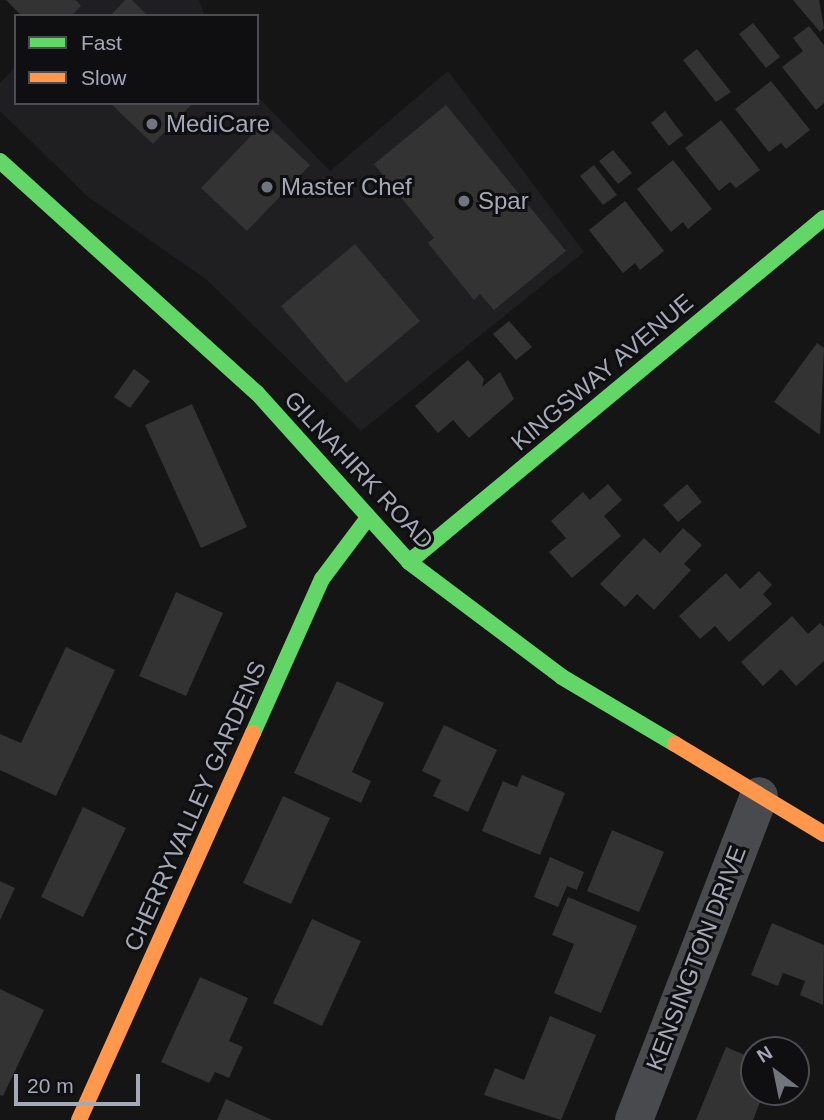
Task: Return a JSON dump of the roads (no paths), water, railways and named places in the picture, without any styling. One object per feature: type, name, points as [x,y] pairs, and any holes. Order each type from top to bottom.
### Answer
[{"type":"street","name":"GILNAHIRK ROAD","points":[[0,161],[257,393],[367,519],[409,562],[562,677],[824,834]]},
{"type":"street","name":"KINGSWAY AVENUE","points":[[409,562],[824,218]]},
{"type":"street","name":"CHERRYVALLEY GARDENS","points":[[79,1120],[322,579],[367,519]]},
{"type":"street","name":"KENSINGTON DRIVE","points":[[634,1120],[760,796]]},
{"type":"place","name":"MediCare","points":[[152,124]]},
{"type":"place","name":"Master Chef","points":[[267,187]]},
{"type":"place","name":"Spar","points":[[464,201]]}]
